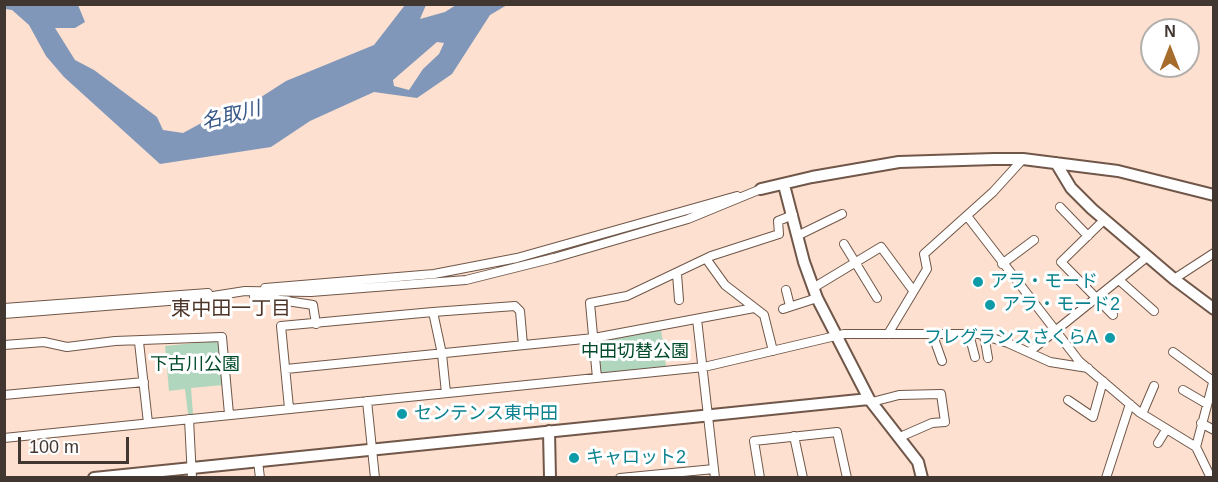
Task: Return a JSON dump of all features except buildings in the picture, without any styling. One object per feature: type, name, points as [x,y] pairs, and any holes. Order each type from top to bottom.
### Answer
[{"type":"street","points":[[888,334],[912,289],[927,268],[924,254],[1013,173],[1023,159]]},
{"type":"street","points":[[4,308],[245,291],[311,292],[466,280],[554,258],[688,219],[761,189],[812,177],[899,162],[1023,159],[1118,171],[1214,195]]},
{"type":"street","points":[[1056,163],[1071,188],[1104,220],[1174,279],[1214,309]]},
{"type":"street","points":[[784,185],[815,293],[871,400],[918,462],[922,477]]},
{"type":"street","points":[[1060,207],[1088,236]]},
{"type":"street","points":[[799,236],[842,214]]},
{"type":"street","points":[[597,378],[590,303],[627,296],[707,260],[711,256],[779,234],[776,226],[778,221],[793,215]]},
{"type":"street","points":[[967,216],[1056,333],[1088,368],[1142,414],[1196,447],[1211,477]]},
{"type":"street","points":[[1104,220],[1061,262],[1113,315]]},
{"type":"street","points":[[1002,264],[1034,240]]},
{"type":"street","points":[[844,244],[877,298]]},
{"type":"street","points":[[786,290],[786,308],[815,293],[880,247],[912,289]]},
{"type":"street","points":[[1174,279],[1214,253]]},
{"type":"street","points":[[1029,352],[1056,333],[1148,257]]},
{"type":"street","points":[[707,260],[725,285],[764,315],[773,351]]},
{"type":"street","points":[[677,274],[679,300]]},
{"type":"street","points":[[1119,280],[1154,311]]},
{"type":"street","points":[[4,314],[194,300],[236,295],[245,291]]},
{"type":"street","points":[[245,291],[249,296],[313,305],[316,324]]},
{"type":"street","points":[[289,408],[281,326],[515,306],[520,311],[523,345]]},
{"type":"street","points":[[286,369],[594,338],[754,308]]},
{"type":"street","points":[[433,312],[442,354],[446,393]]},
{"type":"street","points":[[620,477],[714,473],[697,319]]},
{"type":"street","points":[[4,438],[704,367],[835,335],[932,333],[984,335],[1050,362],[1088,368]]},
{"type":"street","points":[[932,333],[942,361]]},
{"type":"street","points":[[969,334],[975,357]]},
{"type":"street","points":[[984,335],[988,358]]},
{"type":"street","points":[[4,345],[44,342],[67,347],[115,341],[140,342],[222,337],[230,414]]},
{"type":"street","points":[[140,342],[148,423]]},
{"type":"street","points":[[1173,352],[1213,385],[1196,447]]},
{"type":"street","points":[[1068,400],[1093,417],[1103,381]]},
{"type":"street","points":[[4,395],[144,382]]},
{"type":"street","points":[[1142,414],[1154,386]]},
{"type":"street","points":[[1183,390],[1207,404]]},
{"type":"street","points":[[94,477],[192,473],[258,461],[871,400],[899,395],[941,394],[945,422],[932,423],[900,437]]},
{"type":"street","points":[[367,401],[375,477]]},
{"type":"street","points":[[1106,477],[1130,404]]},
{"type":"street","points":[[189,419],[192,473]]},
{"type":"street","points":[[1201,423],[1214,430]]},
{"type":"street","points":[[1158,443],[1166,430]]},
{"type":"street","points":[[549,431],[550,477]]},
{"type":"street","points":[[760,477],[754,441],[837,432],[845,477]]},
{"type":"street","points":[[794,435],[803,477]]},
{"type":"street","points":[[258,461],[260,477]]},
{"type":"green space","name":"中田切替公園","points":[[661,329],[666,367],[606,373],[600,371],[597,345],[601,340]]},
{"type":"green space","name":"下古川公園","points":[[215,341],[219,344],[223,385],[191,388],[193,414],[188,414],[185,389],[169,391],[165,346]]},
{"type":"water","name":"名取川","points":[[4,5],[78,5],[85,22],[75,28],[55,28],[75,60],[94,70],[157,117],[163,130],[183,133],[207,120],[244,108],[286,81],[374,45],[405,5],[426,5],[420,19],[445,12],[456,5],[507,5],[490,15],[452,74],[417,98],[374,92],[310,121],[271,147],[160,164],[64,77],[46,56],[29,25],[12,10],[5,9]],"holes":[[[437,42],[444,43],[439,54],[423,69],[409,90],[394,86],[393,80]]]},
{"type":"place","name":"アラ・モード","points":[[978,282]]},
{"type":"place","name":"アラ・モード2","points":[[990,305]]},
{"type":"place","name":"フレグランスさくらA","points":[[1110,338]]},
{"type":"place","name":"センテンス東中田","points":[[402,414]]},
{"type":"place","name":"キャロット2","points":[[574,458]]},
{"type":"district","name":"東中田一丁目","points":[[231,309]]}]
